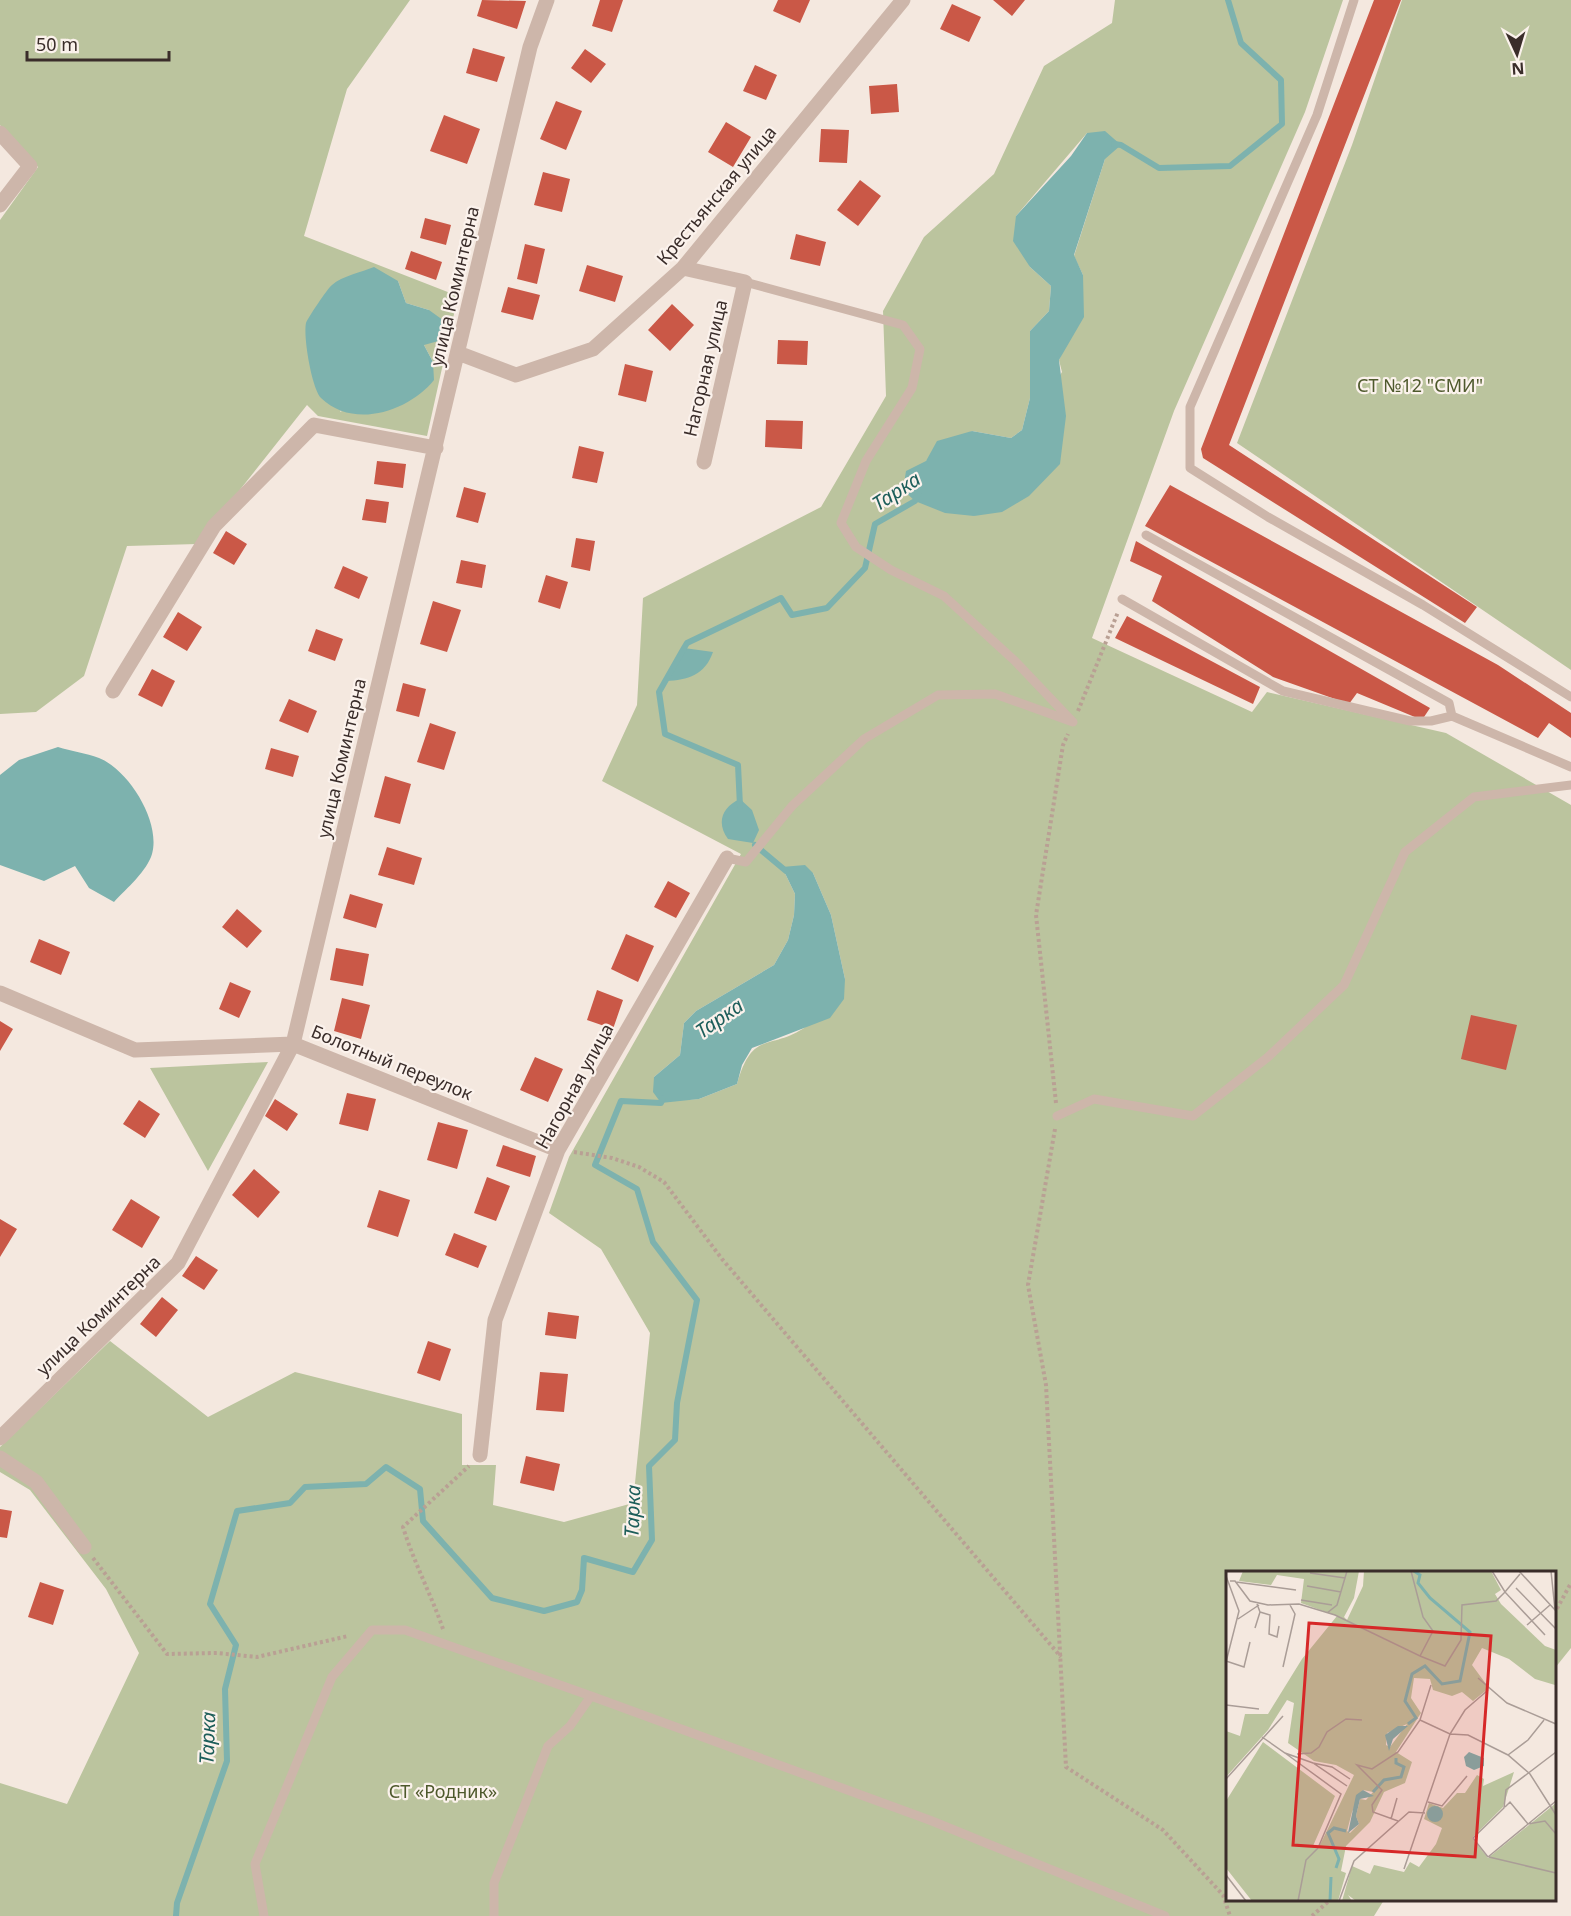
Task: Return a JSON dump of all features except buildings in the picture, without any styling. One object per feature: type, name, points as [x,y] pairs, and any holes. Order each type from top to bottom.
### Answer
[{"type":"street","name":"улица Коминтерна","points":[[0,1438],[178,1263],[293,1044],[530,47],[547,0]]},
{"type":"street","name":"Крестьянская улица","points":[[458,353],[516,375],[593,349],[683,268],[903,0]]},
{"type":"street","points":[[0,133],[30,166],[0,206]]},
{"type":"street","points":[[683,268],[745,282]]},
{"type":"street","name":"Нагорная улица","points":[[704,462],[745,282]]},
{"type":"street","points":[[114,691],[214,526],[314,425],[436,447]]},
{"type":"street","name":"Нагорная улица","points":[[480,1455],[495,1320],[558,1150],[727,858]]},
{"type":"street","name":"Болотный переулок","points":[[0,993],[135,1050],[293,1044],[558,1150]]},
{"type":"street","points":[[0,1458],[36,1482],[84,1547]]},
{"type":"lane","points":[[1354,0],[1317,115],[1190,407],[1190,468],[1268,518],[1423,605],[1571,697]]},
{"type":"lane","points":[[745,282],[903,325],[920,349],[912,388],[866,461],[841,523],[856,547],[891,570],[944,596],[1073,722]]},
{"type":"lane","points":[[1146,535],[1449,703],[1452,716]]},
{"type":"lane","points":[[1122,599],[1283,691],[1410,721],[1431,721],[1452,716],[1571,767]]},
{"type":"lane","points":[[727,858],[746,862],[792,806],[864,739],[938,695],[995,694],[1073,722]]},
{"type":"lane","points":[[1057,1116],[1094,1099],[1193,1116],[1268,1057],[1344,985],[1405,852],[1474,797],[1571,785]]},
{"type":"lane","points":[[264,1916],[255,1864],[332,1677],[372,1630],[405,1630],[591,1696],[932,1821],[1165,1916]]},
{"type":"lane","points":[[494,1916],[494,1884],[548,1746],[570,1726],[591,1696]]},
{"type":"path","points":[[1122,599],[1063,745],[1036,915],[1057,1116],[1028,1286],[1046,1385],[1066,1767],[1163,1830],[1223,1895],[1230,1916]]},
{"type":"path","points":[[581,1153],[612,1158],[639,1167],[664,1182],[722,1259],[1061,1658]]},
{"type":"path","points":[[449,1645],[432,1594],[413,1561],[403,1527],[480,1455]]},
{"type":"path","points":[[84,1547],[167,1654],[217,1653],[257,1657],[372,1630]]},
{"type":"path","points":[[1556,1610],[1571,1583]]},
{"type":"path","points":[[1312,1916],[1328,1901]]},
{"type":"green space","points":[[0,0],[410,0],[347,89],[304,236],[458,296],[427,436],[318,416],[307,405],[197,544],[127,546],[84,676],[36,712],[0,714],[0,220],[38,167],[0,125]],"holes":[[[398,281],[406,303],[429,310],[424,345],[433,362],[340,412]]]},
{"type":"green space","name":"СТ «Родник»","points":[[1115,0],[1343,0],[1305,112],[1174,411],[1092,638],[1252,712],[1267,692],[1446,733],[1571,805],[1571,1648],[1556,1667],[1556,1571],[1226,1571],[1226,1901],[1383,1901],[1374,1916],[0,1916],[0,1783],[67,1804],[139,1653],[106,1589],[30,1490],[0,1472],[0,1447],[110,1341],[208,1417],[295,1372],[462,1414],[462,1465],[496,1465],[493,1505],[564,1522],[633,1503],[650,1333],[601,1249],[549,1213],[569,1157],[741,854],[602,781],[637,705],[643,598],[821,507],[886,396],[883,311],[924,237],[994,174],[1044,66],[1112,23]],"holes":[[[1087,133],[1105,159],[1074,256],[1083,275],[1068,340],[1059,360],[1062,372],[974,516],[926,461],[972,431],[1011,438],[1022,430],[1030,398],[1030,331],[1049,311],[1051,286],[1030,267],[1016,216]],[[782,867],[813,873],[831,915],[845,979],[823,1010],[807,1026],[794,1034],[756,1048],[743,1066],[737,1084],[699,1099],[683,1100],[654,1077],[680,1055],[684,1023],[696,1011],[774,965],[788,940],[794,915],[795,894]]]},
{"type":"green space","name":"СТ №12 \"СМИ\"","points":[[1402,0],[1571,0],[1571,670],[1237,443],[1352,145]]},
{"type":"green space","points":[[268,1062],[208,1171],[150,1068]]},
{"type":"water","points":[[1105,131],[1121,145],[1105,159],[1074,255],[1083,275],[1084,317],[1059,360],[1066,416],[1060,464],[1029,496],[1002,512],[974,516],[945,513],[915,501],[903,490],[906,471],[926,461],[937,441],[972,431],[1011,438],[1022,430],[1030,398],[1030,331],[1049,311],[1051,286],[1030,267],[1013,241],[1016,216],[1071,156],[1087,133]]},
{"type":"water","points":[[374,267],[398,281],[406,303],[429,310],[447,323],[442,340],[424,345],[433,362],[434,380],[423,391],[396,408],[365,415],[334,408],[321,398],[314,384],[305,330],[306,323],[332,285]]},
{"type":"water","points":[[684,648],[713,652],[710,660],[695,675],[666,681]]},
{"type":"water","points":[[58,747],[94,756],[110,764],[131,785],[147,813],[154,841],[152,854],[141,873],[114,902],[89,888],[75,866],[44,881],[0,865],[0,775],[19,760]]},
{"type":"water","points":[[740,799],[752,810],[759,830],[753,843],[728,839],[722,827],[725,811]]},
{"type":"water","points":[[805,865],[813,873],[831,915],[845,979],[844,999],[830,1018],[752,1048],[742,1065],[737,1084],[699,1099],[661,1103],[653,1092],[654,1077],[680,1055],[684,1023],[696,1011],[774,965],[788,940],[794,915],[795,894],[782,867]]},
{"type":"waterway","name":"Тарка","points":[[1114,144],[1121,145],[1159,168],[1230,166],[1282,124],[1281,80],[1241,43],[1228,0]]},
{"type":"waterway","name":"Тарка","points":[[740,806],[738,765],[665,734],[659,692],[684,648],[687,643],[781,598],[792,615],[827,608],[865,568],[875,524],[915,501],[918,494]]},
{"type":"waterway","name":"Тарка","points":[[755,845],[786,871]]},
{"type":"waterway","name":"Тарка","points":[[176,1916],[177,1903],[227,1761],[225,1689],[236,1645],[210,1604],[237,1511],[290,1503],[305,1487],[366,1484],[386,1467],[420,1489],[423,1521],[492,1598],[544,1611],[577,1602],[582,1590],[584,1558],[633,1572],[652,1540],[649,1466],[675,1440],[677,1403],[697,1300],[653,1242],[637,1189],[595,1165],[621,1101],[661,1103],[663,1098]]}]
